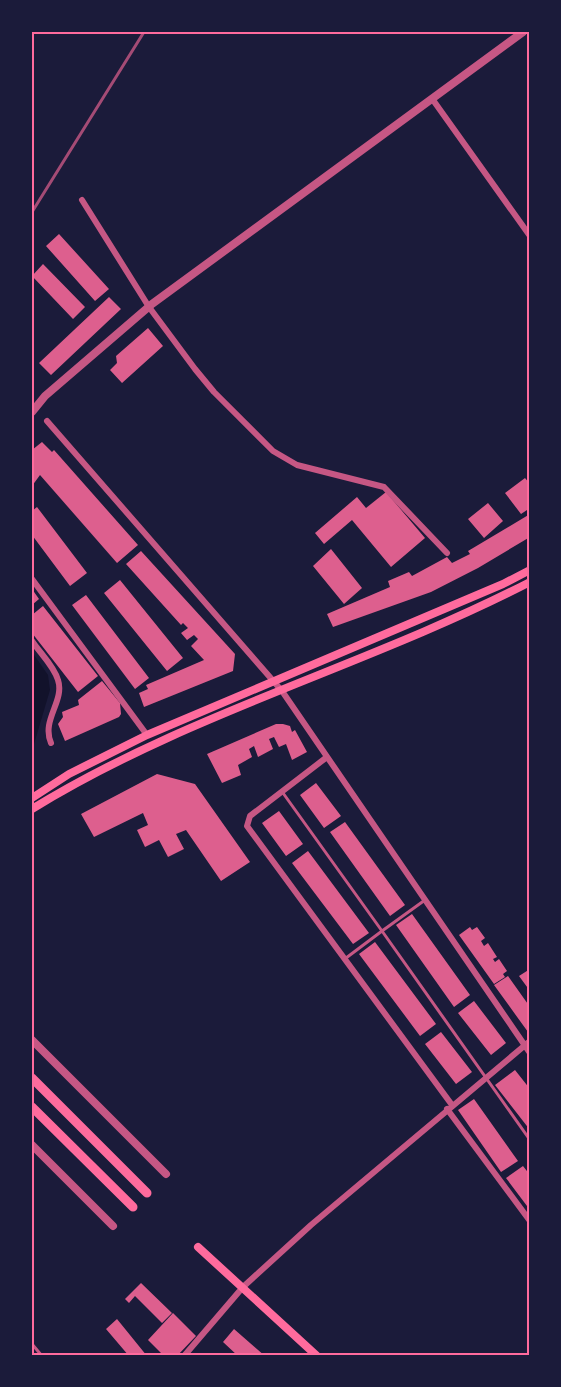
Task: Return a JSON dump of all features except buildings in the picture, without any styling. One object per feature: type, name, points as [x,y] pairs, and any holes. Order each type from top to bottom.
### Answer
[{"type":"main road","points":[[32,798],[69,774],[147,735],[503,584],[530,570]]},
{"type":"main road","points":[[32,809],[72,784],[146,746],[282,691],[530,582]]},
{"type":"main road","points":[[32,1078],[147,1193]]},
{"type":"main road","points":[[32,1107],[133,1207]]},
{"type":"main road","points":[[198,1247],[317,1356]]},
{"type":"street","points":[[32,412],[45,396],[149,307],[524,32]]},
{"type":"street","points":[[434,100],[530,236]]},
{"type":"street","points":[[82,200],[149,307],[214,392],[273,451],[297,465],[384,487],[447,553]]},
{"type":"street","points":[[46,421],[282,691],[425,900],[527,1043],[530,1053]]},
{"type":"street","points":[[32,579],[147,735]]},
{"type":"street","points":[[32,641],[58,679],[60,688],[47,728],[51,742]]},
{"type":"street","points":[[327,757],[250,816],[247,826],[530,1221]]},
{"type":"street","points":[[32,1040],[166,1174]]},
{"type":"street","points":[[184,1356],[243,1287],[310,1225],[527,1043]]},
{"type":"street","points":[[32,1145],[113,1227]]},
{"type":"lane","points":[[282,791],[530,1140]]},
{"type":"lane","points":[[344,960],[425,900]]},
{"type":"lane","points":[[32,1344],[42,1356]]},
{"type":"shaded area","points":[[32,652],[48,675],[50,690],[32,751]]},
{"type":"railway","points":[[32,212],[144,32]]}]
